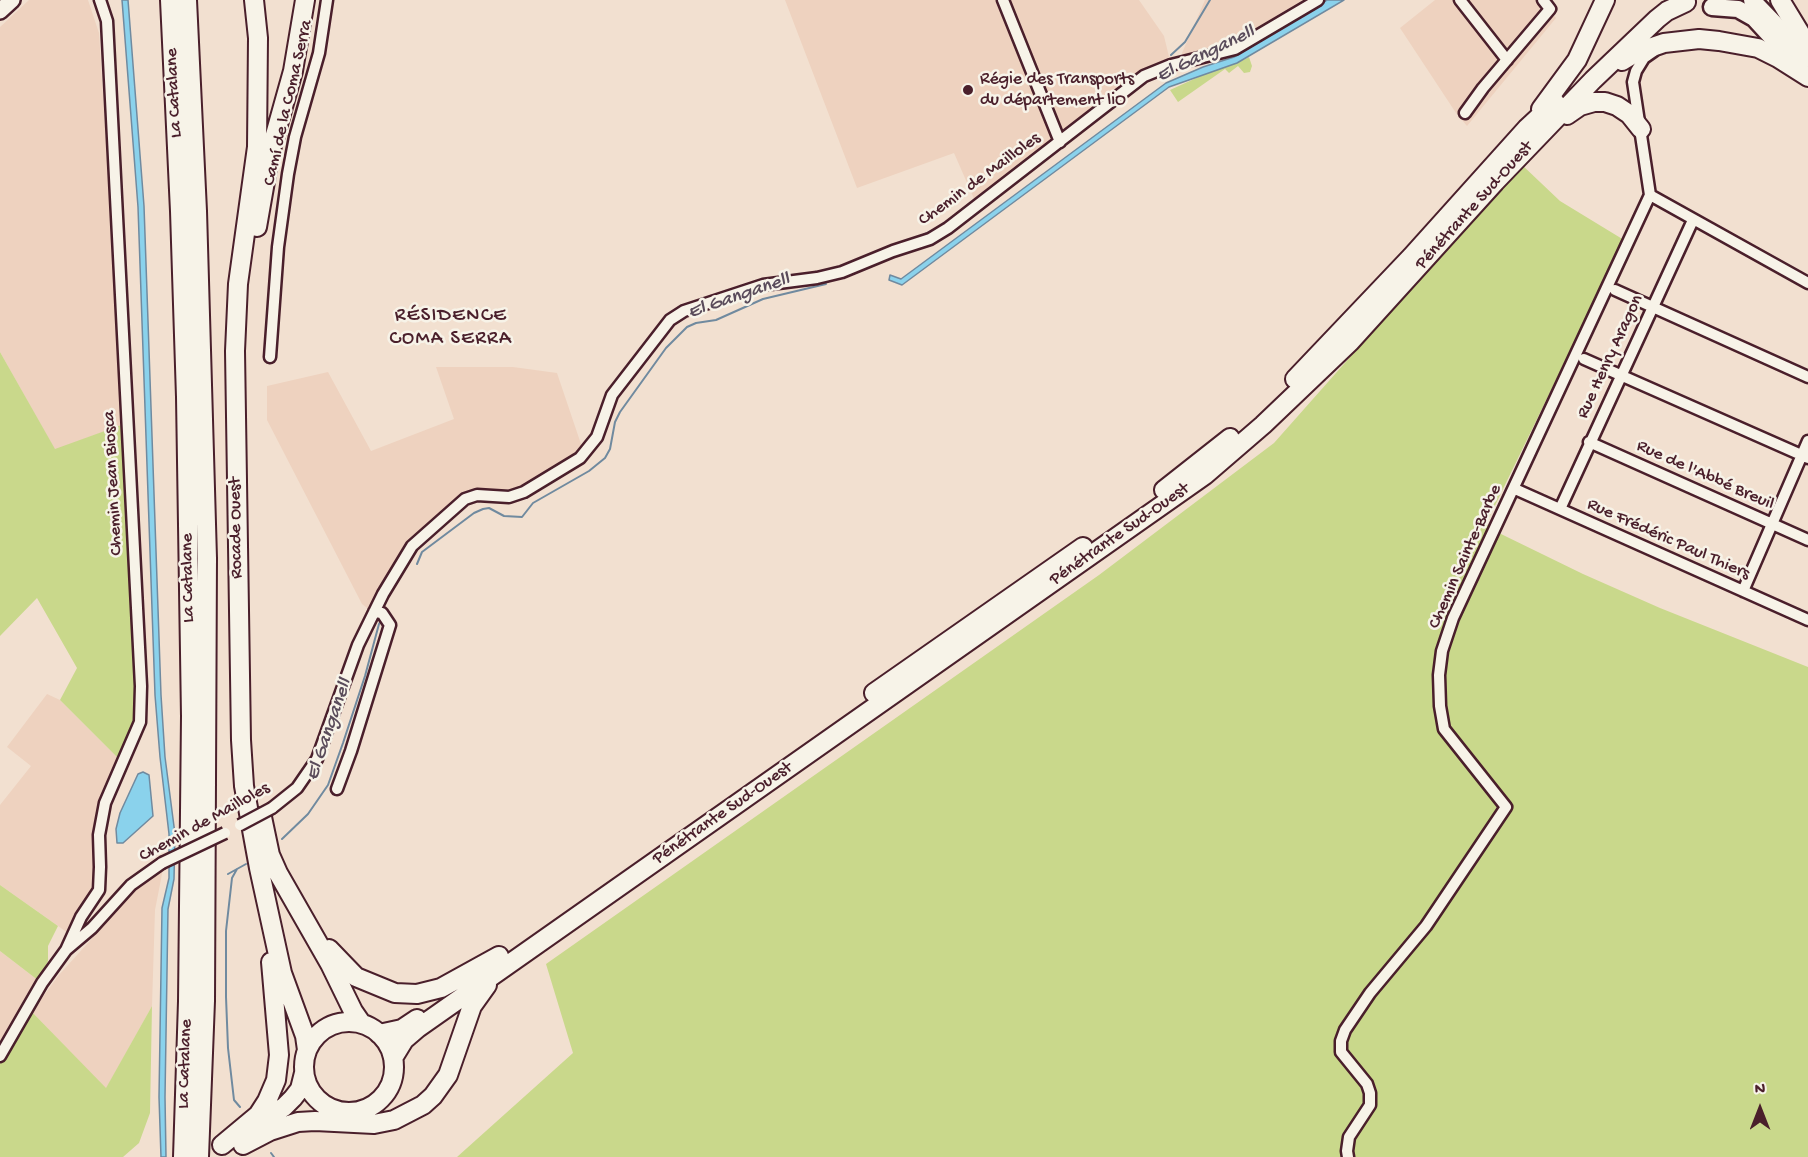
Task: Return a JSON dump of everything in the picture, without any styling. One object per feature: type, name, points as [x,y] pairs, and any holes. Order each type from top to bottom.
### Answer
[{"type":"highway","name":"La Catalane","points":[[170,0],[186,385],[191,716],[188,1001],[183,1157]]},
{"type":"highway","name":"La Catalane","points":[[187,0],[198,222],[207,558],[205,966],[199,1157]]},
{"type":"highway","name":"Rocade Ouest","points":[[254,0],[258,38],[257,147],[238,284],[235,351],[241,740],[244,786],[261,878],[282,973],[305,1036],[307,1050],[304,1058],[304,1073]]},
{"type":"highway","name":"Rocade Ouest","points":[[305,0],[293,71],[270,153],[250,284],[247,351],[252,736],[256,785],[270,855],[302,918],[362,1024]]},
{"type":"highway","points":[[1527,128],[1577,60],[1605,0]]},
{"type":"highway","points":[[1629,38],[1659,0]]},
{"type":"highway","points":[[1780,0],[1808,46]]},
{"type":"highway","points":[[1629,38],[1684,1]]},
{"type":"highway","name":"Pénétrante Sud-Ouest","points":[[499,956],[1158,495],[1243,429],[1306,369],[1527,128],[1629,38]]},
{"type":"highway","name":"Pénétrante Sud-Ouest","points":[[393,1058],[404,1040],[418,1028],[1205,475],[1280,410],[1350,342],[1521,154],[1593,80],[1629,38]]},
{"type":"highway","points":[[1593,80],[1635,53],[1665,43],[1699,39],[1758,48],[1808,77]]},
{"type":"highway","points":[[1521,154],[1568,113],[1594,102],[1605,102],[1617,106],[1629,114],[1641,129]]},
{"type":"highway","points":[[224,1151],[258,1115],[267,1101],[279,1067],[277,1021],[261,878]]},
{"type":"highway","points":[[302,918],[356,977],[395,993],[417,994],[441,988],[499,956]]},
{"type":"highway","name":"Pénétrante Sud-Ouest","points":[[204,1157],[243,1145],[270,1131],[298,1122],[315,1120],[375,1125],[394,1120],[423,1105],[433,1096],[448,1075],[472,1006],[481,993],[535,945]]},
{"type":"highway","points":[[379,1034],[402,1029],[427,1013],[499,956]]},
{"type":"highway","points":[[304,1073],[310,1091],[322,1104],[331,1109],[350,1113],[378,1102],[390,1087],[394,1068],[393,1058],[386,1041],[362,1024],[345,1022],[329,1026],[316,1036],[307,1050]]},
{"type":"highway","name":"Pénétrante Sud-Ouest","points":[[224,1151],[284,1107],[300,1089],[304,1073]]},
{"type":"highway","name":"Pénétrante Sud-Ouest","points":[[243,1145],[293,1108],[322,1104]]},
{"type":"main road","points":[[0,12],[12,0]]},
{"type":"main road","points":[[1712,7],[1729,0]]},
{"type":"main road","points":[[1752,0],[1808,58]]},
{"type":"main road","points":[[1684,1],[1694,6],[1738,9],[1754,18],[1808,77]]},
{"type":"street","name":"Chemin Jean Biosca","points":[[66,950],[81,917],[99,890],[99,835],[105,803],[140,723],[141,686],[107,21],[100,0]]},
{"type":"street","name":"Camí de la Coma Serra","points":[[270,357],[278,247],[288,174],[295,137],[319,53],[327,0]]},
{"type":"street","points":[[1003,0],[1060,142]]},
{"type":"street","points":[[1461,0],[1508,60]]},
{"type":"street","points":[[1465,113],[1483,88],[1550,9],[1543,0]]},
{"type":"street","name":"Chemin de Mailloles","points":[[0,1056],[42,983],[66,950],[92,928],[131,885],[162,863],[272,808],[297,788],[317,759],[358,645],[383,594],[412,546],[465,499],[477,495],[508,497],[524,492],[580,458],[597,437],[612,395],[670,320],[684,311],[764,285],[817,278],[842,272],[930,239],[948,228],[1144,76],[1171,65],[1234,49],[1312,2]]},
{"type":"street","points":[[1665,43],[1644,58],[1636,71],[1634,82],[1650,195],[1808,283]]},
{"type":"street","name":"Chemin Sainte-Barbe","points":[[1348,1157],[1349,1137],[1370,1105],[1370,1093],[1367,1084],[1341,1052],[1341,1041],[1345,1030],[1370,993],[1426,926],[1506,807],[1444,729],[1440,706],[1439,675],[1442,651],[1454,618],[1494,530],[1650,195]]},
{"type":"street","name":"Rue Henry Aragon","points":[[1560,509],[1693,220]]},
{"type":"street","points":[[1615,290],[1808,377]]},
{"type":"street","points":[[1584,359],[1805,457]]},
{"type":"street","points":[[1743,591],[1772,524],[1805,457],[1808,441]]},
{"type":"street","name":"Rue de l'Abbé Breuil","points":[[1589,442],[1808,540]]},
{"type":"street","name":"Rue Frédéric Paul Thiers","points":[[1515,489],[1808,620]]},
{"type":"street","points":[[337,789],[390,625],[382,613],[374,612]]},
{"type":"shaded area","points":[[29,0],[88,0],[99,33],[124,424],[55,450],[0,352],[0,27]]},
{"type":"shaded area","points":[[785,0],[1139,0],[1164,36],[1170,61],[1057,139],[975,201],[954,153],[857,188]]},
{"type":"shaded area","points":[[1205,0],[1309,0],[1233,45],[1183,58],[1182,53]]},
{"type":"shaded area","points":[[1435,0],[1540,0],[1556,18],[1467,126],[1400,28]]},
{"type":"shaded area","points":[[436,367],[513,367],[557,373],[583,450],[522,489],[508,494],[477,492],[410,544],[371,611],[362,604],[267,420],[267,386],[328,372],[371,451],[454,419]]},
{"type":"shaded area","points":[[47,694],[60,700],[118,758],[92,835],[95,884],[90,898],[68,933],[0,885],[0,805],[31,766],[7,747]]},
{"type":"shaded area","points":[[163,869],[155,910],[152,1006],[106,1089],[32,1012],[58,976],[97,933],[123,899],[147,877]]},
{"type":"shaded area","points":[[0,951],[39,981],[0,1049]]},
{"type":"green space","points":[[1249,57],[1252,66],[1250,72],[1244,73],[1238,66],[1229,73],[1225,69],[1178,102],[1170,90],[1205,74]]},
{"type":"green space","points":[[1521,164],[1560,201],[1624,240],[1486,524],[1501,534],[1583,574],[1660,608],[1808,667],[1808,1157],[457,1157],[573,1053],[546,964],[1099,575],[1274,443]]},
{"type":"green space","points":[[0,352],[55,449],[124,424],[137,702],[132,727],[118,758],[60,700],[77,668],[37,598],[0,636]]},
{"type":"green space","points":[[0,885],[58,926],[48,946],[48,961],[39,981],[0,951]]},
{"type":"green space","points":[[152,1006],[150,1113],[139,1143],[123,1157],[0,1157],[0,1064],[32,1012],[106,1088]]},
{"type":"water","points":[[122,0],[128,0],[144,206],[161,695],[165,757],[175,834],[174,879],[168,909],[166,1157],[161,1157],[159,1097],[162,908],[169,878],[169,834],[155,695],[138,207]]},
{"type":"water","points":[[1327,0],[1344,0],[1237,63],[1169,87],[902,285],[889,280],[890,275],[901,279],[1166,83],[1234,57]]},
{"type":"water","points":[[143,772],[149,775],[153,816],[123,843],[117,843],[116,829],[120,813],[138,774]]},
{"type":"waterway","points":[[1171,55],[1185,42],[1210,0]]},
{"type":"waterway","points":[[962,211],[1026,161]]},
{"type":"waterway","points":[[919,237],[940,227]]},
{"type":"waterway","points":[[860,271],[874,264]]},
{"type":"waterway","name":"El Ganganell","points":[[417,564],[422,552],[474,513],[489,508],[504,516],[522,517],[533,503],[589,471],[605,458],[610,449],[615,422],[620,412],[666,348],[687,327],[716,320],[763,299],[826,284]]},
{"type":"waterway","name":"El Ganganell","points":[[282,839],[308,814],[328,785],[382,619]]},
{"type":"waterway","name":"El Ganganell","points":[[228,874],[246,864]]},
{"type":"waterway","points":[[237,869],[232,878],[226,931],[226,997],[228,1048],[234,1100],[240,1107]]},
{"type":"waterway","points":[[271,1153],[274,1157]]},
{"type":"place","name":"Régie des Transports du département liO","points":[[968,90]]},
{"type":"district","name":"RÉSIDENCE COMA SERRA","points":[[451,328]]}]
